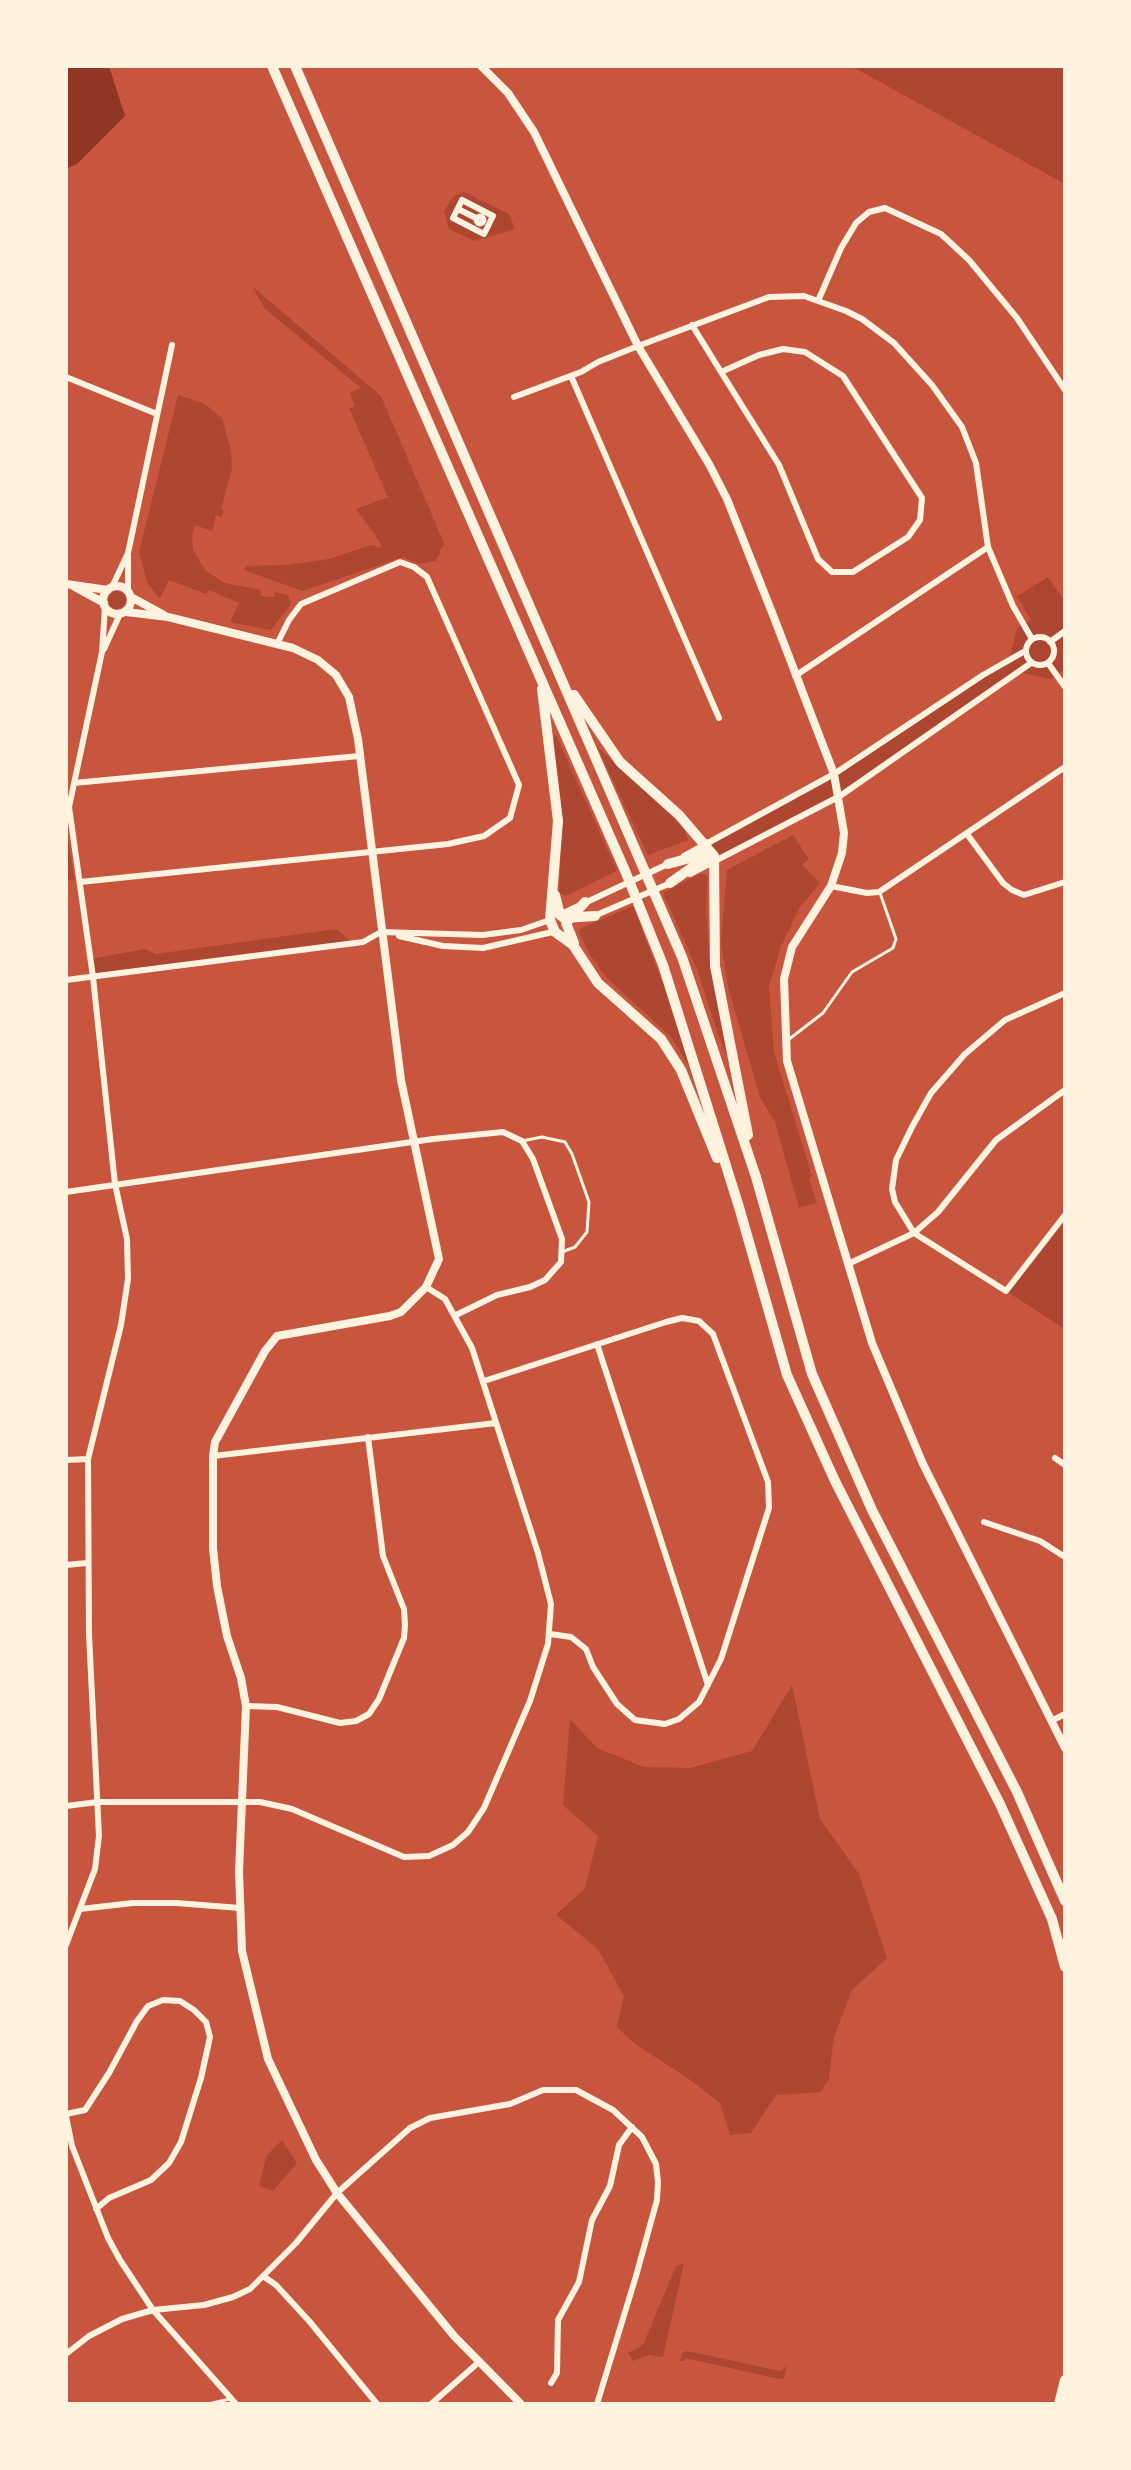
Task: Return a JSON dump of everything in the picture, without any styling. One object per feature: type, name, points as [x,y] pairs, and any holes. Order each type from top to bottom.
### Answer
[{"type":"highway","points":[[272,66],[626,873],[663,965],[739,1207],[787,1375],[835,1481],[1000,1803],[1052,1919],[1065,1967]]},
{"type":"highway","points":[[295,66],[667,917],[756,1177],[812,1374],[872,1510],[1017,1792],[1065,1901]]},
{"type":"highway","points":[[558,671],[620,762],[706,844],[714,856],[670,884]]},
{"type":"highway","points":[[540,677],[558,821],[554,889],[561,920],[586,969],[598,983],[661,1039],[681,1070],[739,1207]]},
{"type":"highway","points":[[668,864],[690,857],[709,859]]},
{"type":"highway","points":[[709,859],[715,966],[756,1177]]},
{"type":"highway","points":[[579,952],[555,932],[561,920],[585,902]]},
{"type":"highway","points":[[561,920],[595,916]]},
{"type":"highway","points":[[1059,2404],[1065,2380]]},
{"type":"street","points":[[481,66],[508,93],[534,132],[638,346],[690,430],[727,499],[834,774],[840,796],[844,833],[838,869],[831,886],[792,947],[784,979],[787,1061],[872,1343],[923,1464],[1065,1748]]},
{"type":"street","points":[[462,200],[471,204],[481,221],[461,222],[453,218],[462,200]]},
{"type":"street","points":[[461,222],[471,204]]},
{"type":"street","points":[[818,301],[841,248],[856,223],[869,212],[885,208],[940,234],[969,260],[1017,318],[1065,390]]},
{"type":"street","points":[[458,209],[481,221]]},
{"type":"street","points":[[514,397],[571,376],[638,346],[769,297],[804,296],[862,319],[894,343],[932,386],[962,428],[976,463],[988,547],[1013,606],[1032,639]]},
{"type":"street","points":[[692,325],[721,372],[779,465],[818,559],[832,572],[853,572],[908,537],[920,520],[922,498],[843,376],[806,352],[783,349],[759,355],[721,372]]},
{"type":"street","points":[[102,652],[123,613],[131,605],[128,553],[172,345]]},
{"type":"street","points":[[66,376],[158,414]]},
{"type":"street","points":[[571,376],[718,718]]},
{"type":"street","points":[[795,676],[988,547]]},
{"type":"street","points":[[66,1945],[95,1869],[99,1836],[87,1563],[88,1459],[121,1325],[128,1279],[127,1239],[115,1184],[93,977],[67,807],[102,652],[104,605],[128,553]]},
{"type":"street","points":[[80,882],[448,844],[484,836],[510,818],[519,785],[427,577],[414,567],[400,562],[301,604],[289,620],[277,644]]},
{"type":"street","points":[[69,584],[122,587],[168,617]]},
{"type":"street","points":[[69,584],[104,605],[112,613],[168,617],[277,644],[318,660],[336,675],[349,697],[359,756],[401,1080],[440,1250],[437,1268],[426,1287],[412,1304],[390,1316],[277,1336],[265,1350],[225,1419],[215,1442],[213,1548],[217,1586],[227,1636],[241,1678],[246,1706],[239,1872],[242,1951],[268,2059],[316,2160],[337,2193],[447,2328],[521,2404]]},
{"type":"street","points":[[1050,642],[1065,631]]},
{"type":"street","points":[[1025,651],[1031,663],[1040,666],[1048,663],[1054,655],[1050,642],[1043,638],[1032,639]]},
{"type":"street","points":[[585,902],[668,864],[834,774],[983,675],[1025,651],[1032,639]]},
{"type":"street","points":[[709,859],[840,796],[1031,663]]},
{"type":"street","points":[[1048,663],[1065,687]]},
{"type":"street","points":[[74,783],[359,756]]},
{"type":"street","points":[[831,886],[867,893],[879,892],[1065,767]]},
{"type":"street","points":[[967,834],[1003,883],[1012,890],[1024,895],[1065,882]]},
{"type":"street","points":[[595,916],[670,884]]},
{"type":"street","points":[[66,980],[363,942],[381,932],[483,935],[522,930],[561,920]]},
{"type":"street","points":[[381,932],[443,946],[483,948],[555,932]]},
{"type":"street","points":[[1065,993],[1005,1020],[965,1054],[931,1093],[896,1160],[892,1189],[896,1202],[914,1233],[1006,1292],[1065,1215]]},
{"type":"street","points":[[848,1264],[914,1233],[938,1212],[996,1140],[1065,1090]]},
{"type":"street","points":[[66,1192],[491,1131],[512,1135],[522,1142],[533,1160],[562,1239],[562,1252],[556,1270],[545,1280],[530,1287],[497,1295],[456,1316]]},
{"type":"street","points":[[66,1806],[98,1802],[260,1802],[292,1809],[404,1857],[429,1856],[453,1845],[468,1832],[479,1816],[502,1770],[530,1701],[550,1634],[551,1604],[543,1567],[484,1381],[456,1316],[445,1299],[426,1287]]},
{"type":"street","points":[[484,1381],[682,1318],[699,1321],[713,1334],[768,1482],[770,1508],[721,1659],[699,1702],[679,1719],[665,1724],[635,1720],[617,1704],[593,1668],[586,1649],[571,1637],[550,1634]]},
{"type":"street","points":[[597,1344],[708,1686]]},
{"type":"street","points":[[213,1456],[496,1423]]},
{"type":"street","points":[[246,1706],[277,1707],[340,1723],[356,1721],[369,1714],[379,1700],[404,1638],[405,1609],[383,1556],[368,1437]]},
{"type":"street","points":[[1055,1458],[1065,1465]]},
{"type":"street","points":[[66,1460],[88,1459]]},
{"type":"street","points":[[984,1522],[1040,1541],[1065,1557]]},
{"type":"street","points":[[66,1565],[87,1563]]},
{"type":"street","points":[[1051,1721],[1065,1714]]},
{"type":"street","points":[[80,1909],[133,1903],[176,1903],[240,1908]]},
{"type":"street","points":[[96,2209],[109,2198],[151,2180],[170,2163],[181,2142],[201,2078],[210,2037],[206,2022],[180,2001],[163,2000],[148,2006],[136,2021],[109,2073],[86,2110],[66,2115],[72,2146],[96,2209],[112,2246],[153,2310],[234,2401]]},
{"type":"street","points":[[66,2354],[89,2336],[122,2319],[153,2310],[195,2306],[233,2297],[250,2289],[296,2243],[337,2193],[410,2128],[450,2114],[510,2104],[543,2090],[576,2090],[591,2096],[632,2127],[642,2137],[656,2163],[657,2200],[597,2404]]},
{"type":"street","points":[[551,2383],[557,2373],[558,2320],[579,2282],[592,2220],[610,2186],[619,2145],[632,2127]]},
{"type":"street","points":[[263,2276],[276,2285],[310,2322],[377,2404]]},
{"type":"street","points":[[431,2404],[479,2362]]},
{"type":"lane","points":[[785,1041],[823,1013],[852,972],[893,948],[897,939],[879,892]]},
{"type":"lane","points":[[522,1142],[542,1137],[565,1142],[572,1154],[589,1202],[587,1232],[575,1247],[562,1252]]},
{"type":"lane","points":[[208,2404],[234,2401]]},
{"type":"shaded area","points":[[66,66],[109,66],[125,116],[77,164],[66,169]]},
{"type":"shaded area","points":[[851,66],[1065,66],[1065,184]]},
{"type":"shaded area","points":[[464,192],[509,214],[515,229],[475,241],[449,229],[444,211],[454,196]]},
{"type":"shaded area","points":[[252,286],[381,396],[444,543],[436,561],[419,564],[403,557],[302,591],[244,570],[246,566],[287,565],[329,559],[371,545],[382,548],[356,509],[388,497],[349,408],[355,407],[350,393],[361,388],[264,308]]},
{"type":"shaded area","points":[[178,395],[205,404],[222,418],[231,451],[232,468],[221,509],[224,511],[221,517],[216,515],[212,531],[195,525],[192,535],[193,550],[206,571],[225,583],[261,590],[261,596],[274,597],[275,592],[288,595],[291,604],[271,630],[230,622],[239,603],[209,590],[206,594],[169,580],[160,599],[147,582],[139,552]]},
{"type":"shaded area","points":[[1048,577],[1065,602],[1065,669],[1051,679],[1019,672],[840,796],[714,862],[706,844],[834,774],[1010,658],[1017,628],[1031,620],[1017,596]]},
{"type":"shaded area","points":[[117,591],[125,596],[126,600],[121,608],[117,609],[109,604],[108,600],[113,592]]},
{"type":"shaded area","points":[[556,735],[617,871],[565,896],[559,893],[562,821],[553,738]]},
{"type":"shaded area","points":[[597,747],[682,822],[688,840],[648,855]]},
{"type":"shaded area","points":[[66,825],[74,879],[68,880],[66,867]]},
{"type":"shaded area","points":[[793,835],[809,859],[802,865],[820,883],[800,907],[781,946],[769,987],[774,1052],[812,1176],[809,1178],[817,1203],[799,1208],[775,1122],[760,1097],[728,987],[721,942],[727,870]]},
{"type":"shaded area","points":[[699,874],[706,874],[708,879],[706,903],[710,965],[728,1057],[697,969],[663,893]]},
{"type":"shaded area","points":[[633,906],[672,1007],[691,1064],[688,1065],[672,1038],[607,978],[590,955],[579,932],[581,928]]},
{"type":"shaded area","points":[[336,929],[353,943],[93,977],[90,959],[145,949],[156,954]]},
{"type":"shaded area","points":[[1065,1215],[1065,1329],[1006,1291]]},
{"type":"shaded area","points":[[792,1685],[820,1819],[859,1874],[887,1958],[852,1990],[834,2037],[829,2079],[821,2092],[776,2095],[751,2133],[730,2135],[720,2103],[689,2079],[635,2044],[617,2027],[624,1996],[598,1949],[556,1915],[585,1888],[598,1836],[563,1805],[570,1719],[597,1748],[644,1767],[690,1768],[752,1751]]},
{"type":"shaded area","points":[[282,2140],[297,2163],[273,2191],[259,2186],[267,2155]]},
{"type":"shaded area","points":[[684,2263],[663,2357],[648,2355],[633,2361],[628,2353],[643,2345],[676,2266]]},
{"type":"shaded area","points":[[687,2351],[780,2371],[787,2366],[784,2379],[779,2379],[685,2358],[684,2361],[680,2361],[682,2353]]}]
